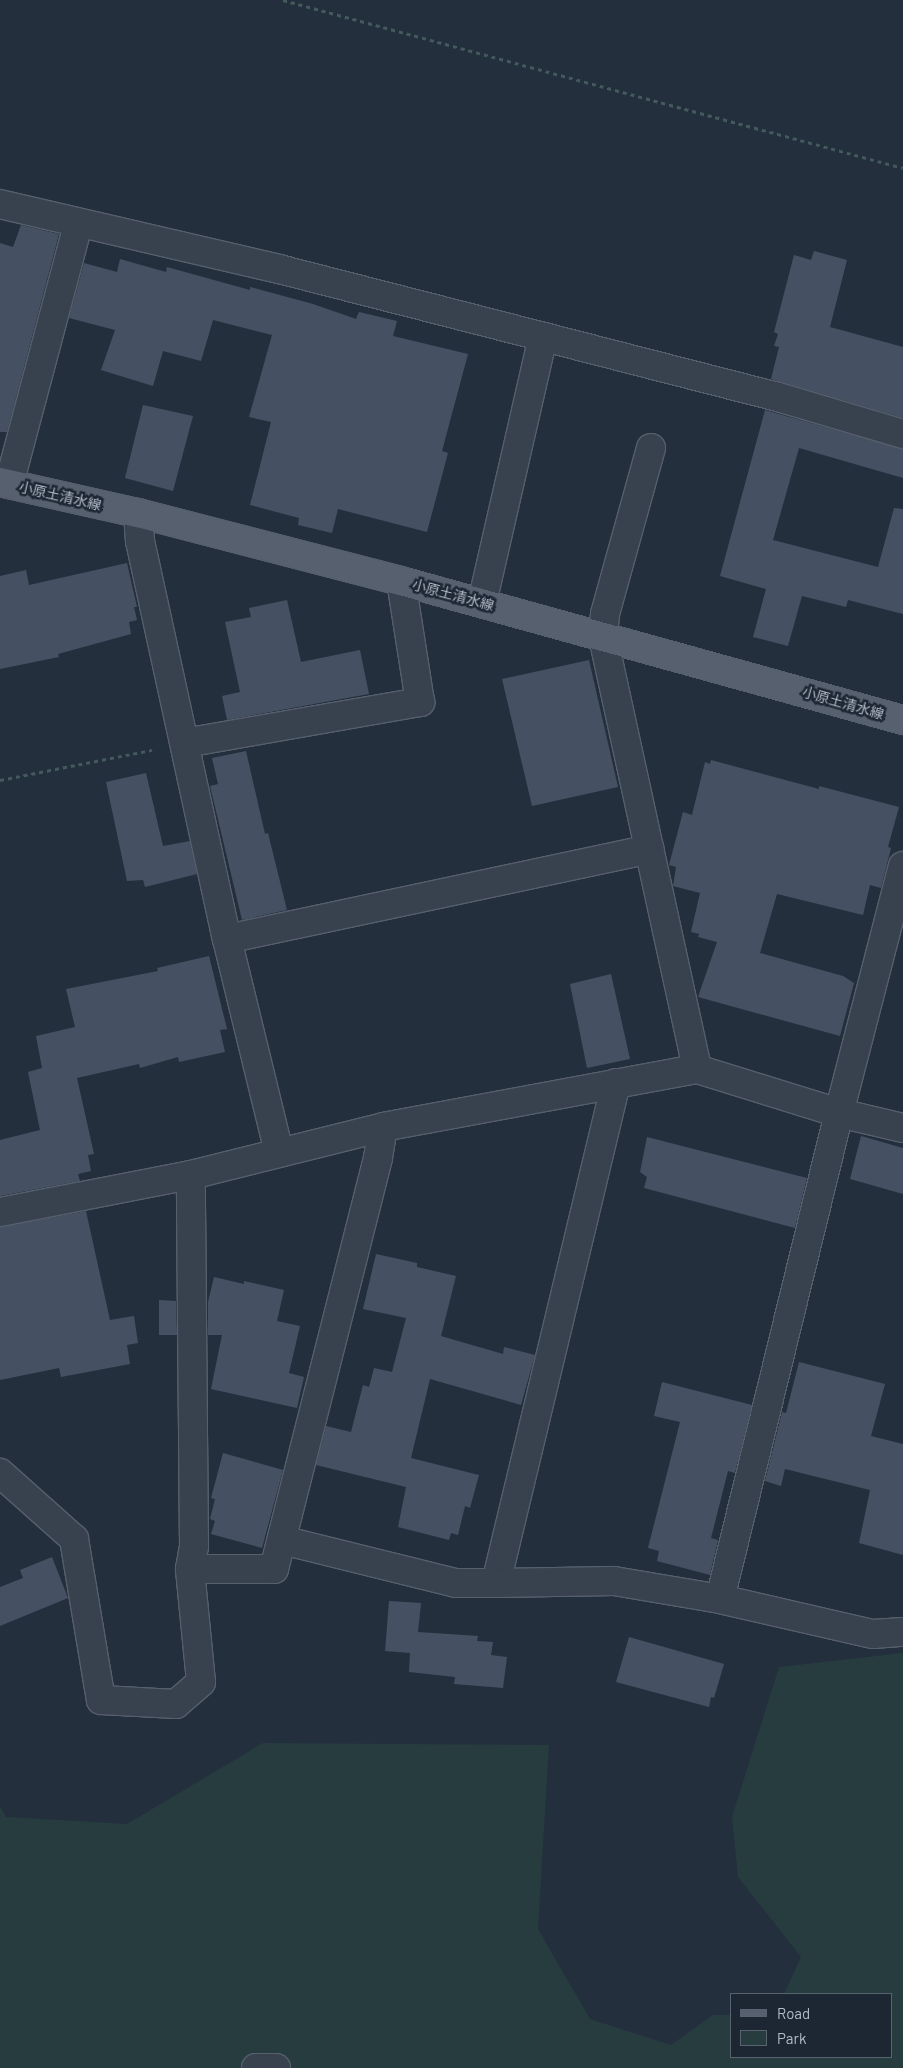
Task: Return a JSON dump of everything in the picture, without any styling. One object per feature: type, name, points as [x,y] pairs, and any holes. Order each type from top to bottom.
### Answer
[{"type":"main road","name":"小原土清水線","points":[[5,483],[138,513],[400,581],[903,720]]},
{"type":"street","points":[[0,204],[78,224],[279,269],[778,397],[903,434]]},
{"type":"street","points":[[5,483],[78,224]]},
{"type":"street","points":[[482,603],[543,337]]},
{"type":"street","points":[[651,448],[605,614],[603,637],[697,1069]]},
{"type":"street","points":[[138,513],[140,541],[228,938],[279,1153]]},
{"type":"street","points":[[185,743],[420,702],[400,581]]},
{"type":"street","points":[[228,938],[650,849]]},
{"type":"street","points":[[720,1599],[839,1113],[903,866]]},
{"type":"street","points":[[0,1212],[192,1175],[383,1127],[697,1069],[839,1113],[903,1128]]},
{"type":"street","points":[[496,1583],[616,1083]]},
{"type":"street","points":[[190,1569],[274,1569],[378,1158],[383,1127]]},
{"type":"street","points":[[0,1473],[74,1539],[101,1700],[176,1704],[201,1682],[190,1569],[194,1546],[192,1175]]},
{"type":"street","points":[[282,1540],[456,1583],[614,1581],[720,1599],[873,1634],[903,1632]]},
{"type":"street","points":[[256,2068],[265,2066],[276,2068]]},
{"type":"path","points":[[282,0],[903,168]]},
{"type":"path","points":[[0,780],[185,743]]},
{"type":"green space","points":[[903,1653],[903,2068],[0,2068],[0,1806],[6,1817],[127,1824],[263,1743],[549,1745],[538,1929],[590,2019],[671,2045],[713,2015],[730,2015],[730,2058],[893,2058],[893,1993],[784,1993],[801,1957],[738,1877],[732,1817],[779,1667]]},
{"type":"building","points":[[21,225],[59,234],[7,432],[0,432],[0,243],[13,247]]},
{"type":"building","points":[[814,251],[847,260],[830,327],[903,347],[903,418],[771,379],[779,347],[774,346],[778,334],[774,332],[794,255],[811,260]]},
{"type":"building","points":[[120,259],[166,272],[167,267],[250,290],[250,287],[313,304],[356,319],[359,312],[397,321],[393,336],[468,354],[442,451],[448,453],[427,532],[338,509],[332,533],[298,525],[299,518],[250,505],[271,422],[249,417],[272,335],[213,320],[201,361],[163,351],[153,386],[101,370],[115,330],[69,318],[84,263],[117,272]]},
{"type":"building","points":[[143,405],[193,416],[173,491],[125,478]]},
{"type":"building","points":[[765,410],[903,449],[903,478],[799,448],[773,540],[878,567],[894,508],[903,509],[903,614],[848,600],[846,607],[802,596],[788,646],[753,637],[766,589],[720,576]]},
{"type":"building","points":[[127,563],[137,607],[134,607],[137,620],[129,622],[131,634],[58,654],[59,657],[0,669],[0,576],[26,570],[29,585]]},
{"type":"building","points":[[287,600],[301,662],[360,650],[369,694],[227,720],[222,696],[240,692],[225,622],[251,617],[249,608]]},
{"type":"building","points":[[589,660],[618,787],[532,806],[502,679]]},
{"type":"building","points":[[246,751],[265,834],[268,833],[287,910],[242,920],[210,786],[218,784],[212,758]]},
{"type":"building","points":[[711,760],[819,789],[819,786],[899,807],[888,847],[891,848],[881,888],[870,885],[863,915],[777,894],[760,953],[843,976],[854,983],[840,1036],[698,997],[717,942],[698,937],[699,934],[691,932],[700,893],[673,886],[676,867],[669,865],[683,812],[692,815],[705,762],[710,764]]},
{"type":"building","points":[[146,773],[163,846],[190,841],[197,874],[145,887],[143,880],[127,881],[106,782]]},
{"type":"building","points":[[209,956],[227,1029],[220,1030],[225,1052],[179,1062],[178,1057],[140,1068],[139,1064],[77,1078],[94,1154],[88,1155],[91,1171],[78,1174],[80,1181],[0,1196],[0,1140],[40,1130],[28,1072],[42,1068],[36,1036],[75,1027],[66,989],[158,971],[157,968]]},
{"type":"building","points":[[611,974],[630,1059],[587,1068],[570,984]]},
{"type":"building","points":[[861,1136],[903,1148],[903,1194],[850,1179]]},
{"type":"building","points":[[647,1137],[807,1178],[795,1228],[644,1188],[647,1177],[640,1172]]},
{"type":"building","points":[[86,1211],[110,1320],[134,1316],[138,1343],[127,1345],[130,1364],[61,1377],[59,1368],[0,1380],[0,1227]]},
{"type":"building","points":[[376,1254],[417,1263],[417,1267],[456,1276],[441,1336],[503,1354],[504,1347],[535,1355],[521,1405],[430,1379],[411,1458],[479,1475],[470,1508],[465,1506],[458,1535],[451,1533],[449,1540],[398,1527],[406,1487],[316,1465],[326,1426],[351,1432],[363,1385],[369,1387],[374,1368],[392,1372],[406,1318],[363,1309]]},
{"type":"building","points":[[214,1277],[244,1284],[244,1281],[284,1290],[277,1321],[300,1326],[289,1373],[304,1377],[297,1408],[211,1389],[222,1335],[208,1335],[208,1302]]},
{"type":"building","points":[[159,1300],[176,1301],[177,1335],[159,1335]]},
{"type":"building","points":[[799,1362],[885,1384],[871,1436],[903,1444],[903,1555],[859,1543],[870,1490],[785,1469],[781,1486],[765,1481],[782,1412],[786,1413]]},
{"type":"building","points":[[662,1382],[752,1405],[735,1473],[728,1471],[711,1538],[718,1540],[710,1575],[657,1561],[659,1551],[648,1548],[680,1422],[654,1416]]},
{"type":"building","points":[[223,1453],[283,1470],[262,1548],[211,1534],[215,1521],[210,1519],[215,1499],[211,1498]]},
{"type":"building","points":[[52,1557],[68,1598],[0,1626],[0,1587],[23,1578],[20,1570]]},
{"type":"building","points":[[389,1601],[421,1603],[418,1632],[478,1636],[477,1641],[493,1642],[491,1655],[507,1657],[503,1688],[454,1684],[455,1677],[409,1672],[410,1653],[385,1651]]},
{"type":"building","points":[[629,1637],[724,1664],[714,1698],[711,1697],[709,1707],[616,1682]]}]
